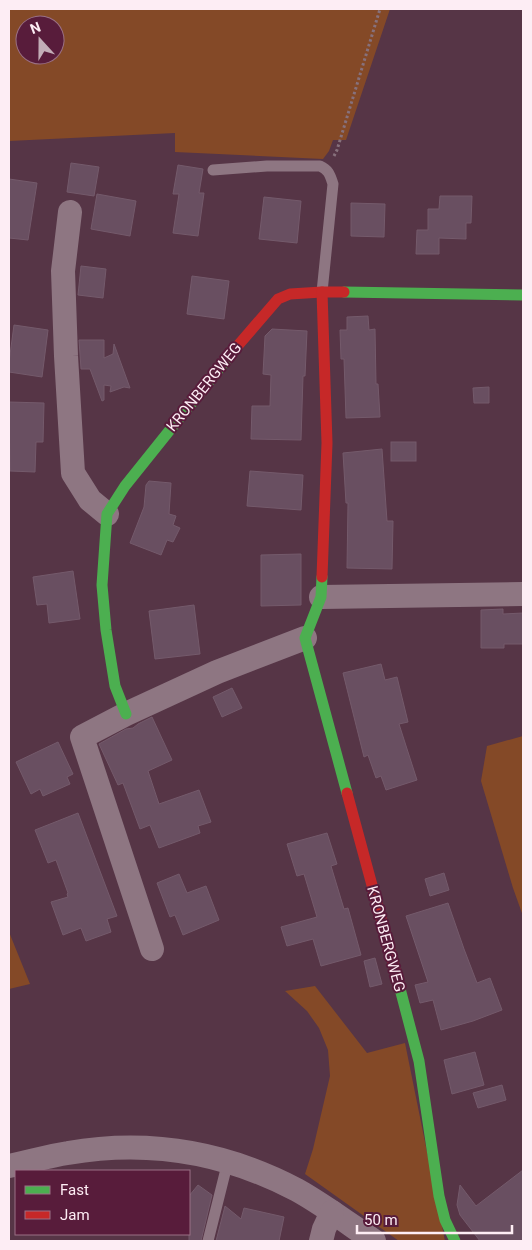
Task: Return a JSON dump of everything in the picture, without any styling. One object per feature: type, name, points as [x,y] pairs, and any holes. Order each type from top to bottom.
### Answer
[{"type":"street","points":[[70,212],[63,271],[73,473],[90,500],[107,514]]},
{"type":"street","name":"KRONBERGWEG","points":[[126,714],[115,686],[106,630],[102,585],[107,514],[152,450],[240,342],[278,299],[290,294],[322,292],[523,295]]},
{"type":"street","points":[[152,949],[82,737],[126,714],[217,672],[305,638],[321,597],[327,443],[322,292]]},
{"type":"street","points":[[321,597],[523,594]]},
{"type":"street","name":"KRONBERGWEG","points":[[305,638],[419,1061],[440,1196],[445,1220],[455,1241]]},
{"type":"street","points":[[9,1166],[69,1153],[119,1148],[166,1149],[196,1153],[228,1161],[298,1190],[374,1241]]},
{"type":"street","points":[[321,1241],[332,1212]]},
{"type":"lane","points":[[213,170],[267,166],[320,166],[326,169],[330,174],[333,184],[322,292]]},
{"type":"lane","points":[[208,1241],[228,1161]]},
{"type":"path","points":[[326,169],[337,150],[380,9]]},
{"type":"shaded area","points":[[9,9],[390,9],[346,140],[333,140],[329,151],[323,159],[175,152],[175,133],[9,141]]},
{"type":"shaded area","points":[[523,736],[523,916],[481,781],[487,746]]},
{"type":"shaded area","points":[[9,932],[30,984],[9,989]]},
{"type":"shaded area","points":[[315,986],[367,1053],[405,1043],[445,1241],[399,1241],[305,1174],[313,1149],[330,1076],[328,1050],[319,1028],[307,1011],[285,991]]},
{"type":"building","points":[[71,163],[99,167],[94,196],[67,192]]},
{"type":"building","points":[[178,165],[203,169],[199,193],[204,193],[198,236],[173,233],[179,194],[173,194]]},
{"type":"building","points":[[9,179],[37,183],[28,240],[9,238]]},
{"type":"building","points":[[97,194],[136,201],[130,236],[91,229]]},
{"type":"building","points":[[440,196],[472,196],[471,223],[466,223],[466,239],[439,238],[439,254],[416,254],[417,230],[428,230],[428,209],[439,209]]},
{"type":"building","points":[[264,197],[301,201],[297,243],[259,239]]},
{"type":"building","points":[[351,203],[385,204],[384,237],[351,236]]},
{"type":"building","points":[[81,266],[106,269],[103,298],[78,295]]},
{"type":"building","points":[[192,276],[229,281],[224,319],[187,314]]},
{"type":"building","points":[[368,316],[369,330],[375,329],[376,384],[378,384],[380,417],[346,418],[344,359],[341,359],[340,330],[347,330],[347,317]]},
{"type":"building","points":[[14,325],[48,330],[42,377],[9,372]]},
{"type":"building","points":[[272,329],[307,331],[305,376],[303,376],[301,440],[251,439],[252,406],[270,406],[271,375],[263,374],[265,336]]},
{"type":"building","points":[[79,340],[104,340],[104,358],[113,354],[114,344],[130,388],[124,387],[110,392],[111,386],[104,385],[104,400],[102,401],[90,369],[81,369]]},
{"type":"building","points":[[489,387],[489,403],[474,403],[473,388]]},
{"type":"building","points":[[9,402],[44,403],[43,442],[36,442],[35,472],[10,471]]},
{"type":"building","points":[[391,442],[416,442],[416,461],[391,461]]},
{"type":"building","points":[[382,449],[387,521],[393,521],[392,569],[347,568],[348,503],[346,503],[343,453]]},
{"type":"building","points":[[250,471],[303,475],[301,510],[247,506]]},
{"type":"building","points":[[149,481],[171,483],[169,514],[176,516],[173,525],[180,528],[173,542],[167,540],[161,555],[130,543],[144,507],[146,485]]},
{"type":"building","points":[[301,554],[301,605],[261,606],[261,555]]},
{"type":"building","points":[[73,571],[80,619],[49,623],[47,604],[37,605],[33,577]]},
{"type":"building","points":[[194,605],[200,654],[155,659],[149,611]]},
{"type":"building","points":[[503,609],[503,614],[523,613],[523,644],[504,644],[504,648],[481,648],[481,610]]},
{"type":"building","points":[[381,664],[385,680],[397,677],[408,722],[399,724],[417,780],[386,790],[381,776],[376,778],[368,755],[364,757],[343,673]]},
{"type":"building","points":[[232,688],[242,708],[222,717],[213,697]]},
{"type":"building","points":[[152,717],[172,760],[148,771],[159,804],[199,790],[211,822],[198,826],[200,833],[159,848],[150,825],[140,829],[123,783],[118,785],[99,744]]},
{"type":"building","points":[[58,742],[73,774],[67,777],[70,784],[43,796],[40,789],[31,794],[16,762]]},
{"type":"building","points":[[78,813],[117,916],[107,919],[111,932],[86,941],[81,928],[63,935],[51,902],[68,897],[68,893],[56,860],[48,863],[35,830]]},
{"type":"building","points":[[327,833],[337,864],[331,866],[344,909],[348,908],[361,955],[321,966],[313,939],[287,946],[281,927],[317,917],[304,874],[297,876],[287,844]]},
{"type":"building","points":[[444,873],[449,890],[430,896],[425,879]]},
{"type":"building","points":[[179,874],[187,893],[206,886],[219,920],[183,935],[175,915],[170,917],[157,883]]},
{"type":"building","points":[[448,903],[477,983],[490,978],[502,1010],[441,1030],[433,1000],[420,1003],[415,985],[428,982],[406,916]]},
{"type":"building","points":[[375,958],[382,984],[370,987],[364,961]]},
{"type":"building","points":[[475,1052],[484,1085],[452,1094],[444,1060]]},
{"type":"building","points":[[502,1085],[506,1100],[478,1108],[473,1093]]},
{"type":"building","points":[[523,1170],[523,1241],[480,1241],[460,1215],[457,1205],[460,1185],[476,1206]]},
{"type":"building","points":[[198,1185],[212,1195],[201,1241],[189,1241],[190,1195]]},
{"type":"building","points":[[225,1206],[241,1219],[244,1208],[284,1217],[279,1241],[216,1241]]},
{"type":"traffic: fast","points":[[344,292],[523,295]]},
{"type":"traffic: fast","points":[[126,714],[115,686],[106,630],[102,585],[107,514],[125,486],[234,350]]},
{"type":"traffic: fast","points":[[322,577],[321,597],[305,638],[347,793]]},
{"type":"traffic: fast","points":[[398,981],[419,1061],[439,1196],[445,1220],[455,1241]]},
{"type":"traffic: jam","points":[[234,350],[278,299],[290,294],[322,292]]},
{"type":"traffic: jam","points":[[322,577],[327,443],[322,292],[344,292]]},
{"type":"traffic: jam","points":[[347,793],[398,981]]}]
